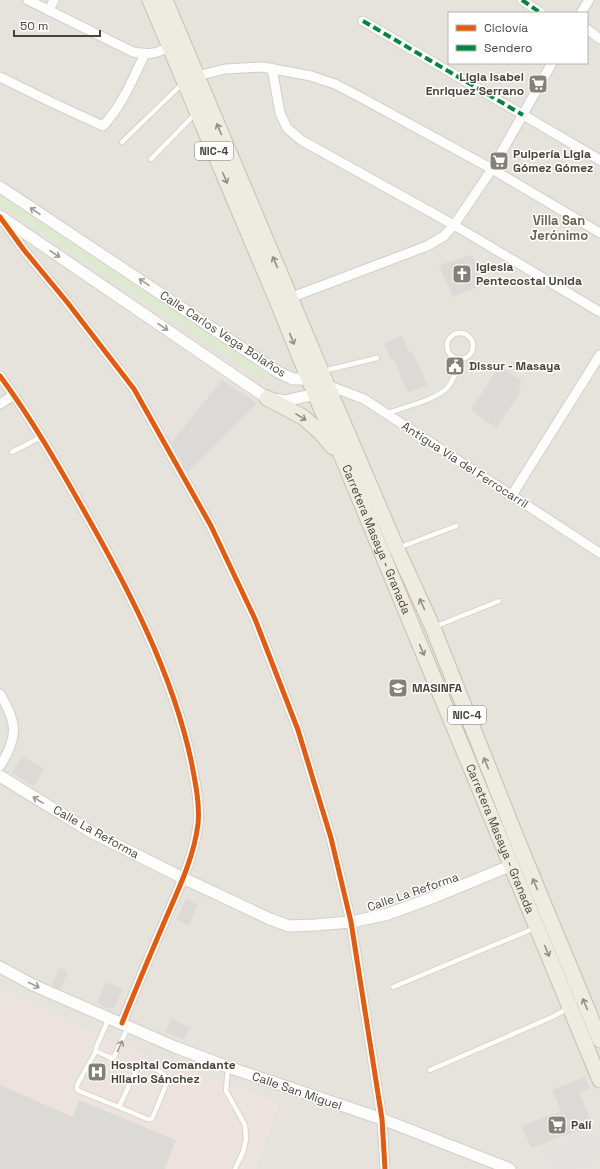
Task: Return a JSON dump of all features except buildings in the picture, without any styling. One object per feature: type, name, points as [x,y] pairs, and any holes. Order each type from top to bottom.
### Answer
[{"type":"highway","name":"Carretera Masaya - Granada","points":[[150,0],[169,47],[190,79],[197,112],[433,628],[518,842],[600,1040]]},
{"type":"highway","name":"Carretera Masaya - Granada","points":[[165,0],[190,79],[284,300]]},
{"type":"highway","name":"Carretera Masaya - Granada","points":[[319,378],[315,394],[512,865],[600,1080]]},
{"type":"highway","points":[[267,398],[303,417],[321,432],[343,459]]},
{"type":"street","points":[[28,0],[133,52],[145,54],[156,53],[169,47]]},
{"type":"street","points":[[49,11],[54,0]]},
{"type":"street","points":[[522,0],[540,12]]},
{"type":"street","points":[[582,12],[589,0]]},
{"type":"street","points":[[364,21],[600,160]]},
{"type":"street","points":[[588,30],[600,38]]},
{"type":"street","points":[[0,77],[103,126],[119,104],[145,54]]},
{"type":"street","points":[[284,300],[426,246],[444,236],[454,225],[492,169],[551,64]]},
{"type":"street","points":[[190,79],[224,69],[243,67],[272,68],[311,76],[335,84],[492,169],[600,233]]},
{"type":"street","points":[[272,68],[280,113],[287,128],[301,140],[454,225],[600,312]]},
{"type":"street","name":"Calle Carlos Vega Bolaños","points":[[0,187],[278,372],[293,379],[319,378]]},
{"type":"street","points":[[0,216],[267,398],[285,401],[315,394]]},
{"type":"street","points":[[0,216],[24,250],[67,302],[134,389],[212,526],[255,619],[298,730],[331,838],[351,922],[382,1119],[385,1169]]},
{"type":"street","points":[[512,495],[600,355]]},
{"type":"street","points":[[0,376],[41,437],[108,552],[146,628],[181,720],[196,787],[198,823],[192,850],[183,878],[125,1025]]},
{"type":"street","name":"Antigua Vía del Ferrocarril","points":[[319,378],[364,399],[600,552]]},
{"type":"street","points":[[0,404],[14,395]]},
{"type":"street","points":[[0,694],[5,703],[14,729],[13,741],[0,766]]},
{"type":"street","name":"Calle La Reforma","points":[[0,776],[92,832],[183,878],[270,919],[289,926],[315,926],[351,922],[388,914],[437,896],[512,865]]},
{"type":"street","name":"Calle San Miguel","points":[[0,967],[33,985],[125,1025],[228,1067],[382,1119],[510,1169]]},
{"type":"lane","points":[[122,142],[190,79]]},
{"type":"lane","points":[[151,159],[197,112]]},
{"type":"lane","points":[[457,333],[464,333],[470,337],[474,344],[473,351],[468,357],[461,359],[454,357],[449,352],[447,344],[450,337],[457,333]]},
{"type":"lane","points":[[319,378],[377,358]]},
{"type":"lane","points":[[386,414],[438,395],[448,387],[461,359]]},
{"type":"lane","points":[[12,452],[41,437]]},
{"type":"lane","points":[[397,549],[456,526]]},
{"type":"lane","points":[[433,628],[499,601]]},
{"type":"lane","points":[[393,987],[537,928]]},
{"type":"lane","points":[[430,1070],[550,1018],[570,1007]]},
{"type":"lane","points":[[109,1018],[96,1051],[77,1085],[77,1089],[147,1119],[152,1119],[168,1080],[161,1071],[142,1065],[138,1066],[120,1107]]},
{"type":"lane","points":[[96,1051],[111,1058],[114,1057],[125,1025]]},
{"type":"lane","points":[[228,1067],[226,1091],[245,1125],[246,1139],[243,1152],[236,1169]]},
{"type":"shaded area","points":[[0,0],[600,0],[600,1169],[0,1169]]},
{"type":"shaded area","name":"Hospital Comandante Hilario Sánchez","points":[[0,988],[111,1042],[279,1103],[256,1169],[0,1169]]},
{"type":"shaded area","points":[[594,1130],[600,1144],[600,1159],[575,1169],[557,1169],[548,1164],[543,1152]]},
{"type":"green space","points":[[0,193],[270,374],[265,381],[0,206]]},
{"type":"marked path","points":[[522,0],[540,12]]},
{"type":"marked path","points":[[363,21],[523,115]]},
{"type":"cycle path","points":[[0,217],[24,250],[67,302],[134,389],[211,526],[255,619],[298,730],[331,838],[351,922],[382,1119],[385,1169]]},
{"type":"cycle path","points":[[0,376],[33,424],[116,568],[160,662],[183,727],[191,760],[198,800],[198,824],[190,860],[122,1023]]},
{"type":"place","name":"Ligia Isabel Enriquez Serrano","points":[[538,84]]},
{"type":"place","name":"Pulpería Ligia Gómez Gómez","points":[[499,161]]},
{"type":"place","name":"Iglesia Pentecostal Unida","points":[[462,274]]},
{"type":"place","name":"Dissur - Masaya","points":[[455,366]]},
{"type":"place","name":"MASINFA","points":[[398,688]]},
{"type":"place","name":"Hospital Comandante Hilario Sánchez","points":[[97,1072]]},
{"type":"place","name":"Palí","points":[[557,1125]]},
{"type":"district","name":"Villa San Jerónimo","points":[[559,228]]}]
